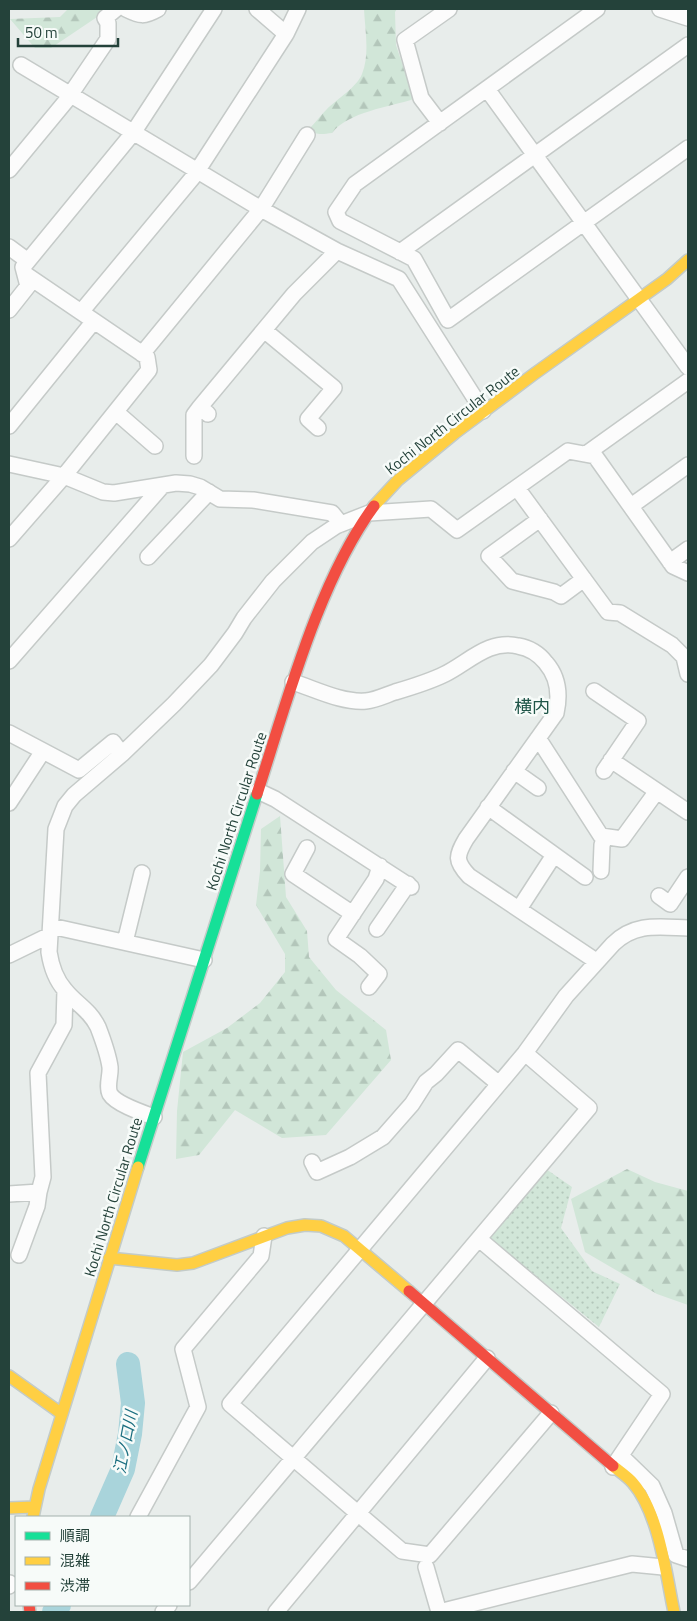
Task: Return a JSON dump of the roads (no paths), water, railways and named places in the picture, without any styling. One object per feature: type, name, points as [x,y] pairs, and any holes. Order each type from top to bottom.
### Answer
[{"type":"main road","name":"Kochi North Circular Route","points":[[33,1512],[109,1258],[293,682],[316,617],[348,550],[369,513],[410,469],[483,411],[667,279],[688,260]]},
{"type":"main road","points":[[109,1258],[177,1265],[193,1263],[287,1228],[305,1225],[321,1226],[344,1236],[551,1413],[617,1462],[641,1494],[653,1522],[674,1612]]},
{"type":"main road","points":[[9,1376],[62,1414]]},
{"type":"main road","points":[[9,1508],[33,1512]]},
{"type":"street","points":[[9,170],[71,95],[108,39],[108,23],[105,18],[116,9]]},
{"type":"street","points":[[126,9],[138,15],[149,14],[158,9]]},
{"type":"street","points":[[9,310],[28,286],[26,268],[133,133],[214,9]]},
{"type":"street","points":[[257,9],[286,34]]},
{"type":"street","points":[[81,312],[197,171],[286,34],[298,9]]},
{"type":"street","points":[[440,123],[421,98],[405,40],[449,9]]},
{"type":"street","points":[[597,9],[355,184],[336,212],[340,221],[414,259],[448,320],[688,148]]},
{"type":"street","points":[[660,9],[688,18]]},
{"type":"street","points":[[400,252],[688,45]]},
{"type":"street","points":[[21,66],[261,210],[337,251],[399,280],[483,411]]},
{"type":"street","points":[[487,89],[688,367]]},
{"type":"street","points":[[142,354],[261,210],[307,135]]},
{"type":"street","points":[[9,247],[26,268],[81,312],[147,357],[150,370],[64,476],[9,539]]},
{"type":"street","points":[[194,456],[194,415],[204,410],[264,330],[294,294],[337,251]]},
{"type":"street","points":[[9,426],[94,321]]},
{"type":"street","points":[[264,330],[334,388],[308,419],[318,428]]},
{"type":"street","points":[[586,454],[688,380]]},
{"type":"street","points":[[116,412],[155,446]]},
{"type":"street","points":[[154,1117],[118,1101],[110,1094],[110,1070],[107,1051],[97,1026],[86,1008],[65,990],[54,972],[49,952],[56,829],[65,806],[74,795],[122,754],[211,665],[273,581],[312,542],[341,524],[369,513],[431,509],[457,530],[568,451],[595,456],[673,566],[688,573]]},
{"type":"street","points":[[9,464],[64,476],[109,493],[176,483],[190,484],[210,492],[220,499],[253,500],[332,513],[341,524]]},
{"type":"street","points":[[630,506],[688,465]]},
{"type":"street","points":[[9,661],[163,485]]},
{"type":"street","points":[[517,488],[608,612],[620,612],[681,653],[688,674]]},
{"type":"street","points":[[148,557],[210,492]]},
{"type":"street","points":[[540,519],[489,556],[512,581],[554,592],[561,596],[584,579]]},
{"type":"street","points":[[670,562],[688,549]]},
{"type":"street","points":[[293,682],[348,700],[366,701],[434,679],[493,646],[512,644],[525,647],[543,659],[552,672],[558,686],[559,699],[556,713],[488,807],[461,848],[458,857],[460,866],[468,876],[596,961]]},
{"type":"street","points":[[594,691],[638,721],[607,766],[657,791],[688,812]]},
{"type":"street","points":[[9,732],[79,770],[113,742],[122,754]]},
{"type":"street","points":[[538,738],[601,836],[622,840],[657,791]]},
{"type":"street","points":[[9,803],[43,751]]},
{"type":"street","points":[[514,771],[538,788]]},
{"type":"street","points":[[258,791],[274,799],[410,886],[377,929]]},
{"type":"street","points":[[488,807],[585,877]]},
{"type":"street","points":[[601,871],[602,846],[605,837]]},
{"type":"street","points":[[307,848],[293,874],[353,914]]},
{"type":"street","points":[[519,909],[554,855]]},
{"type":"street","points":[[369,987],[379,974],[360,956],[336,939],[376,879],[380,866]]},
{"type":"street","points":[[125,942],[142,873]]},
{"type":"street","points":[[659,896],[670,904],[688,877]]},
{"type":"street","points":[[551,1413],[430,1555],[402,1551],[230,1404],[525,1053],[566,996],[596,961],[620,937],[645,926],[688,928]]},
{"type":"street","points":[[9,955],[50,931],[125,942],[204,960]]},
{"type":"street","points":[[19,1255],[37,1206],[43,1177],[38,1073],[64,1025],[65,990]]},
{"type":"street","points":[[312,1162],[317,1172],[350,1157],[383,1137],[412,1104],[426,1082],[458,1050],[499,1084]]},
{"type":"street","points":[[190,1581],[589,1108],[525,1053]]},
{"type":"street","points":[[9,1194],[39,1192]]},
{"type":"street","points":[[139,1516],[198,1407],[183,1348],[260,1256],[264,1236]]},
{"type":"street","points":[[479,1239],[662,1394],[617,1462],[652,1486],[664,1513],[676,1555],[688,1560]]},
{"type":"street","points":[[276,1612],[487,1358]]},
{"type":"street","points":[[426,1567],[439,1612],[632,1564],[663,1567]]},
{"type":"waterway","name":"江ノ口川","points":[[102,1516],[123,1469],[130,1434],[133,1403],[128,1364]]},
{"type":"waterway","name":"江ノ口川","points":[[54,1612],[58,1606]]},
{"type":"district","name":"横内","points":[[532,706]]}]
